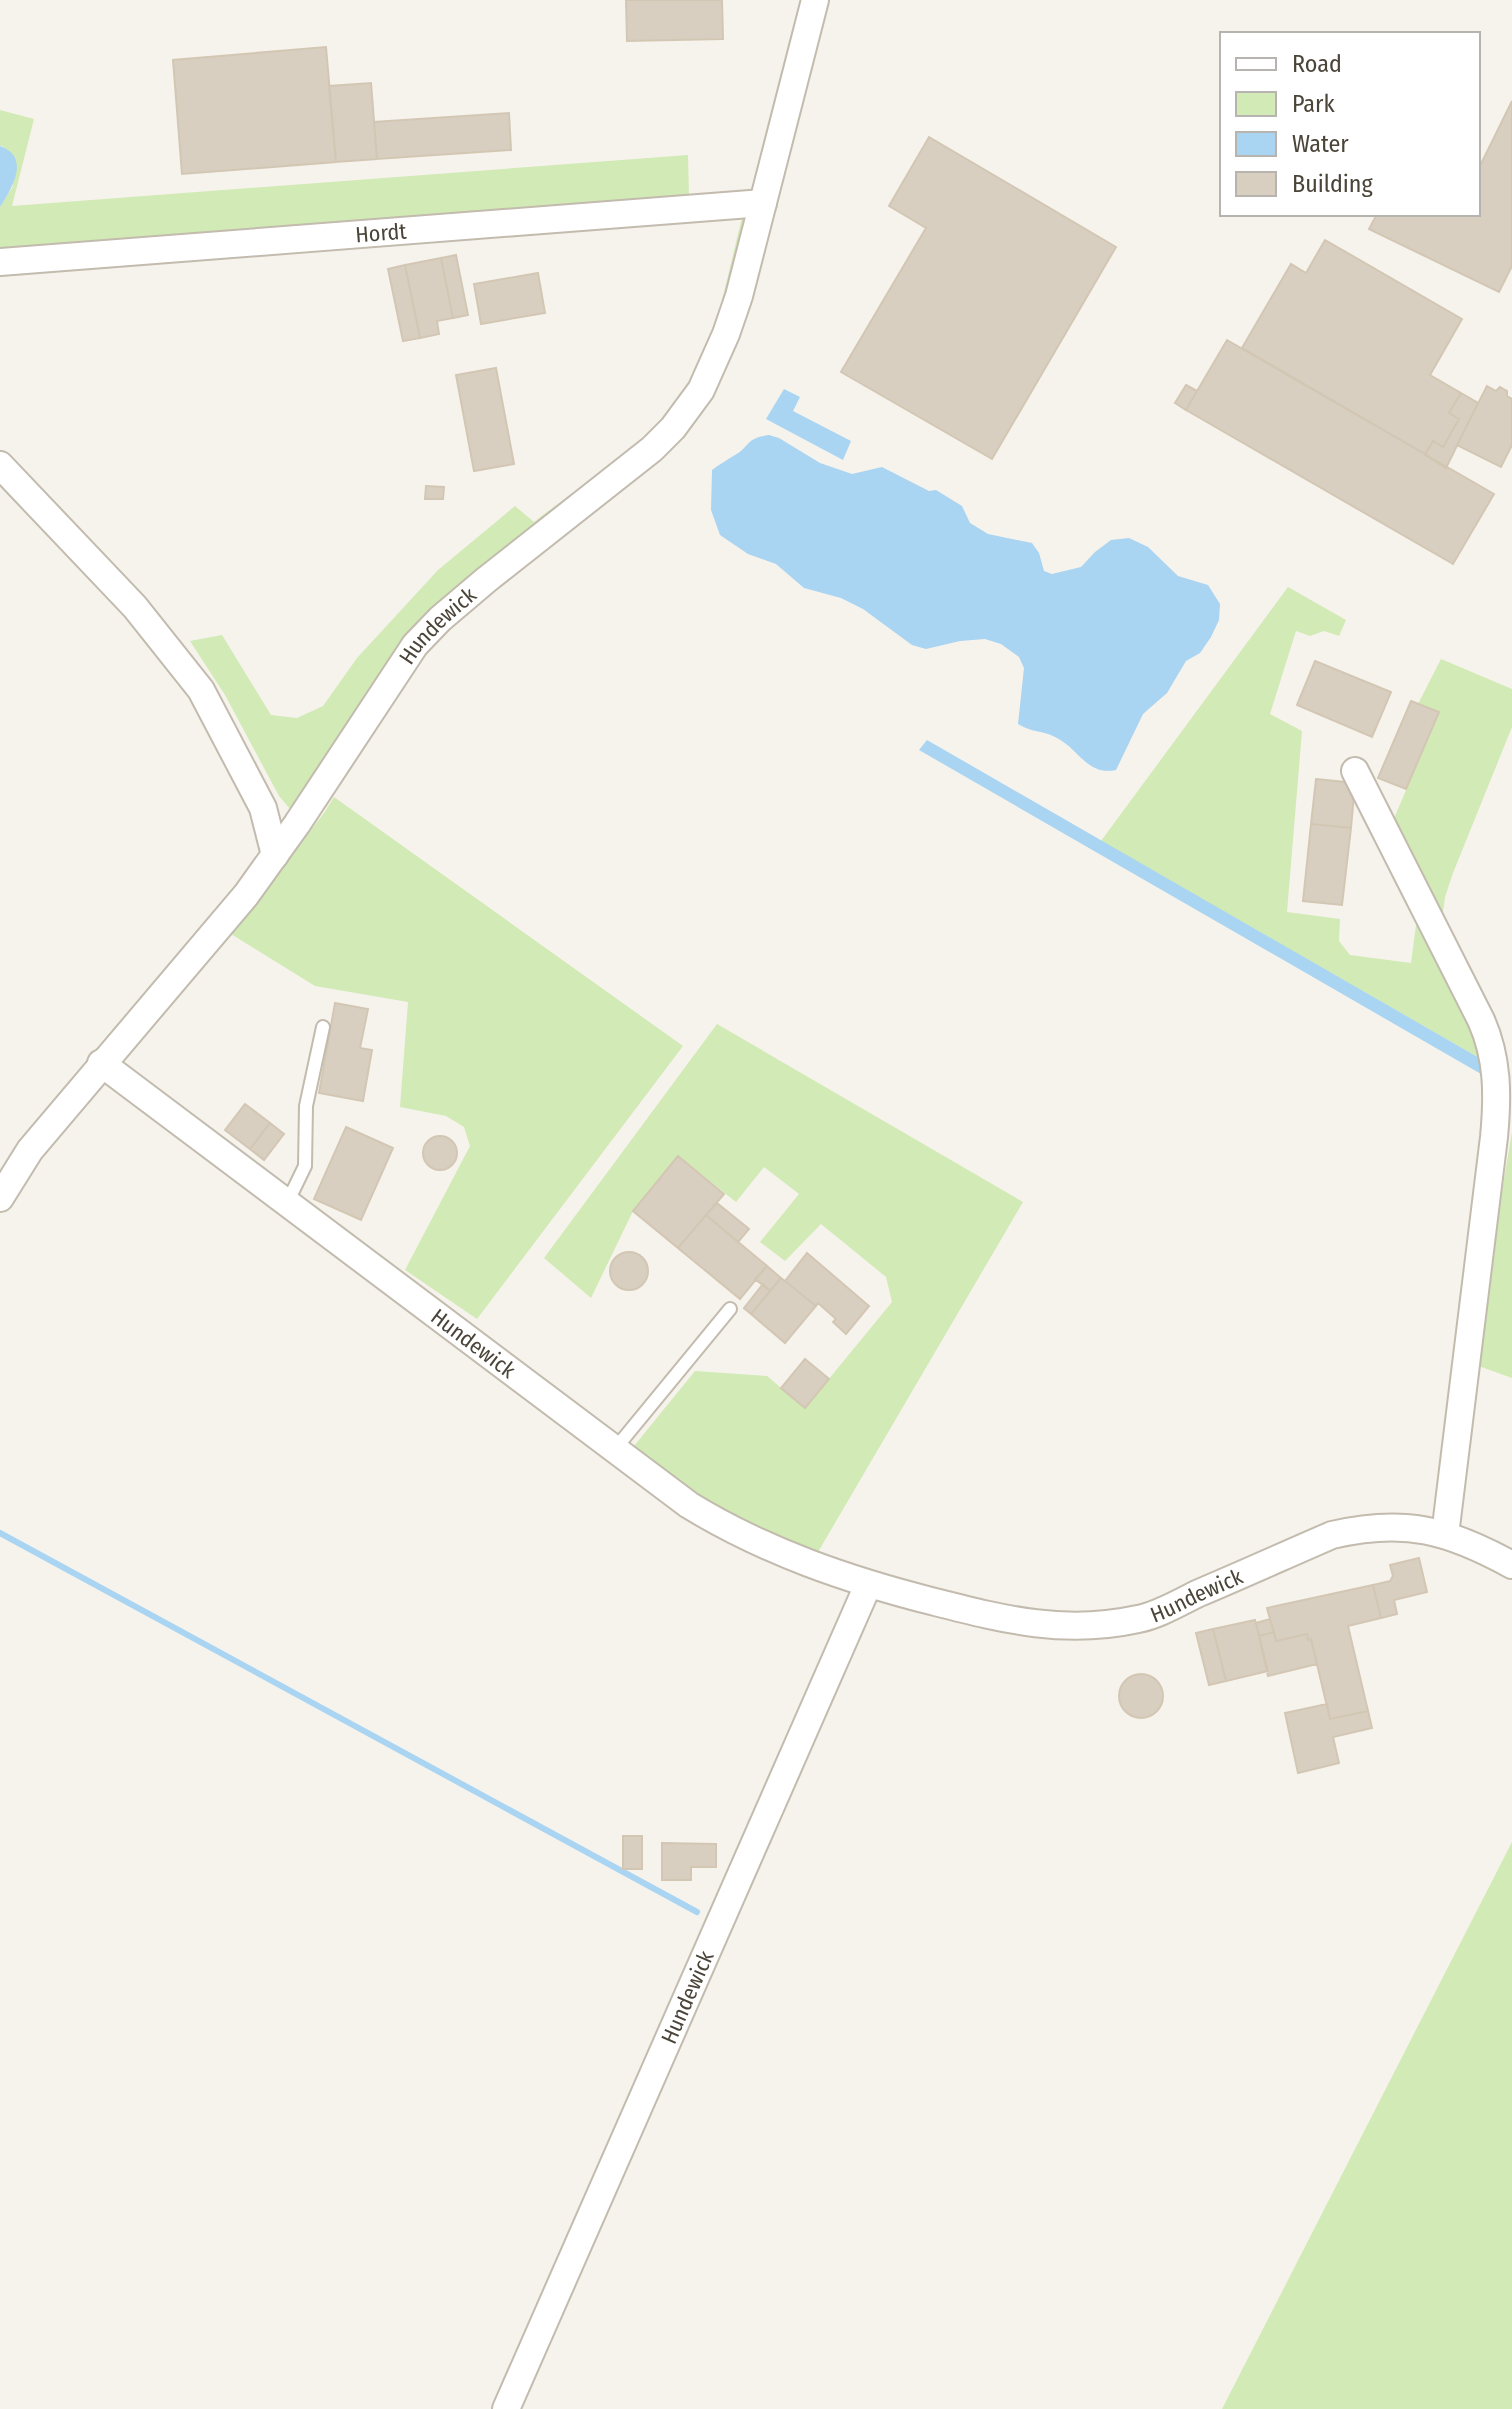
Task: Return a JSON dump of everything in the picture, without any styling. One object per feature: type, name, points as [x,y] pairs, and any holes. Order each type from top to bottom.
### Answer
[{"type":"street","name":"Hundewick","points":[[0,1198],[30,1150],[246,895],[415,645],[486,580],[652,449],[673,428],[701,390],[739,296],[815,0]]},
{"type":"street","name":"Hordt","points":[[0,262],[763,203]]},
{"type":"street","points":[[0,465],[135,607],[201,690],[263,808],[275,855]]},
{"type":"street","points":[[1355,771],[1476,1010],[1495,1057],[1497,1098],[1494,1137],[1445,1535]]},
{"type":"street","name":"Hundewick","points":[[101,1063],[689,1505],[729,1530],[777,1552],[868,1585],[1027,1624],[1097,1627],[1143,1618],[1332,1535],[1351,1530],[1408,1526],[1478,1547],[1512,1565]]},
{"type":"street","name":"Hundewick","points":[[506,2409],[868,1585]]},
{"type":"lane","points":[[287,1203],[305,1166],[306,1106],[323,1027]]},
{"type":"lane","points":[[615,1449],[730,1309]]},
{"type":"green space","points":[[0,110],[34,119],[12,206],[688,155],[689,196],[0,248],[0,207],[13,186],[3,146],[0,146]]},
{"type":"green space","points":[[742,218],[748,226],[727,323],[675,419],[445,607],[296,816],[279,796],[225,695],[190,641],[222,635],[271,715],[297,718],[323,706],[357,658],[438,570],[515,506],[534,522],[625,453],[668,413],[685,392],[706,352]]},
{"type":"green space","points":[[1288,587],[1346,620],[1339,636],[1324,631],[1310,636],[1296,631],[1270,714],[1302,731],[1287,912],[1340,919],[1339,941],[1350,955],[1411,963],[1418,910],[1488,1063],[1101,841]]},
{"type":"green space","points":[[1441,659],[1512,689],[1512,727],[1453,873],[1445,897],[1441,927],[1392,823],[1439,713],[1418,704]]},
{"type":"green space","points":[[334,797],[683,1046],[477,1319],[405,1270],[470,1146],[464,1127],[446,1116],[400,1107],[408,1002],[315,986],[231,934]]},
{"type":"green space","points":[[717,1024],[1023,1202],[818,1552],[800,1548],[719,1510],[634,1446],[695,1371],[767,1376],[805,1408],[892,1302],[886,1277],[821,1224],[785,1261],[760,1242],[799,1194],[764,1167],[736,1202],[678,1156],[633,1211],[591,1298],[544,1258]]},
{"type":"green space","points":[[1512,1132],[1512,1378],[1473,1364]]},
{"type":"green space","points":[[1512,1842],[1512,2409],[1222,2409]]},
{"type":"water","points":[[0,146],[9,151],[17,165],[13,182],[0,207]]},
{"type":"water","points":[[784,389],[800,397],[793,411],[851,441],[843,460],[766,419]]},
{"type":"water","points":[[769,435],[820,463],[852,474],[882,467],[929,491],[936,490],[962,506],[970,523],[988,534],[1032,543],[1039,553],[1044,571],[1052,574],[1081,567],[1111,540],[1129,538],[1148,547],[1178,576],[1208,585],[1220,604],[1219,620],[1200,653],[1186,661],[1167,693],[1143,714],[1116,770],[1097,769],[1055,737],[1018,724],[1024,668],[1019,657],[1001,644],[985,639],[926,649],[912,645],[863,609],[841,598],[804,588],[776,564],[748,554],[720,535],[711,510],[712,470],[752,441]]},
{"type":"water","points":[[927,740],[1488,1063],[1488,1078],[919,750]]},
{"type":"building","points":[[626,0],[722,0],[723,39],[627,41]]},
{"type":"building","points":[[326,47],[336,162],[182,174],[173,60]]},
{"type":"building","points":[[371,83],[377,159],[336,162],[329,86]]},
{"type":"building","points":[[1512,101],[1512,266],[1499,292],[1369,229],[1376,216],[1480,216],[1480,166]]},
{"type":"building","points":[[509,113],[511,150],[377,159],[374,122]]},
{"type":"building","points":[[929,137],[1116,247],[992,459],[841,372],[926,228],[889,206]]},
{"type":"building","points":[[1325,240],[1462,319],[1430,375],[1461,393],[1449,413],[1459,419],[1443,447],[1433,441],[1425,454],[1242,348],[1291,264],[1306,273]]},
{"type":"building","points":[[456,255],[468,315],[453,318],[441,258]]},
{"type":"building","points":[[441,258],[453,318],[437,321],[439,334],[420,338],[405,265]]},
{"type":"building","points":[[405,265],[420,338],[403,341],[388,269]]},
{"type":"building","points":[[538,273],[545,313],[481,324],[474,284]]},
{"type":"building","points":[[1227,340],[1494,494],[1453,564],[1186,410]]},
{"type":"building","points":[[496,368],[514,464],[474,471],[456,375]]},
{"type":"building","points":[[1186,385],[1197,391],[1186,410],[1175,403]]},
{"type":"building","points":[[1487,386],[1496,391],[1500,387],[1512,399],[1512,445],[1501,467],[1457,445]]},
{"type":"building","points":[[1461,393],[1478,403],[1446,468],[1425,455],[1433,441],[1443,447],[1459,419],[1449,413]]},
{"type":"building","points":[[426,486],[444,487],[443,499],[425,499]]},
{"type":"building","points":[[1315,661],[1391,692],[1372,737],[1297,705]]},
{"type":"building","points":[[1411,701],[1439,712],[1406,789],[1378,778]]},
{"type":"building","points":[[1316,779],[1355,783],[1351,828],[1311,824]]},
{"type":"building","points":[[1311,824],[1351,828],[1342,905],[1303,901]]},
{"type":"building","points":[[335,1003],[368,1009],[360,1048],[372,1050],[363,1101],[319,1093]]},
{"type":"building","points":[[245,1104],[270,1123],[250,1149],[225,1130]]},
{"type":"building","points":[[270,1123],[284,1134],[264,1160],[250,1149]]},
{"type":"building","points":[[346,1127],[393,1148],[361,1220],[314,1199]]},
{"type":"building","points":[[440,1136],[452,1141],[457,1153],[452,1165],[440,1170],[428,1165],[423,1153],[428,1141]]},
{"type":"building","points":[[678,1156],[724,1194],[678,1248],[633,1211]]},
{"type":"building","points":[[717,1203],[749,1229],[738,1242],[706,1215]]},
{"type":"building","points":[[706,1215],[767,1266],[740,1299],[678,1248]]},
{"type":"building","points":[[629,1252],[642,1258],[648,1271],[642,1284],[629,1290],[616,1284],[610,1271],[616,1258]]},
{"type":"building","points":[[807,1253],[869,1306],[846,1334],[833,1322],[836,1319],[818,1303],[816,1306],[785,1281]]},
{"type":"building","points":[[767,1266],[781,1278],[770,1291],[755,1279]]},
{"type":"building","points":[[781,1278],[816,1306],[785,1343],[751,1314]]},
{"type":"building","points":[[763,1284],[770,1291],[751,1314],[744,1308]]},
{"type":"building","points":[[805,1359],[829,1379],[805,1408],[781,1388]]},
{"type":"building","points":[[1419,1558],[1427,1592],[1394,1600],[1397,1614],[1381,1618],[1373,1585],[1390,1581],[1393,1576],[1390,1565]]},
{"type":"building","points":[[1373,1585],[1381,1618],[1348,1626],[1368,1711],[1330,1719],[1311,1639],[1308,1640],[1307,1634],[1276,1641],[1267,1608]]},
{"type":"building","points":[[1270,1619],[1274,1632],[1259,1636],[1256,1623]]},
{"type":"building","points":[[1255,1620],[1268,1671],[1226,1681],[1213,1629]]},
{"type":"building","points":[[1213,1629],[1226,1681],[1209,1685],[1196,1633]]},
{"type":"building","points":[[1274,1632],[1276,1641],[1307,1634],[1317,1664],[1268,1676],[1259,1636]]},
{"type":"building","points":[[1141,1674],[1157,1680],[1163,1696],[1157,1712],[1141,1718],[1125,1712],[1119,1696],[1125,1680]]},
{"type":"building","points":[[1327,1704],[1330,1719],[1368,1711],[1372,1728],[1333,1737],[1339,1763],[1298,1773],[1285,1713]]},
{"type":"building","points":[[623,1836],[642,1836],[642,1869],[623,1869]]},
{"type":"building","points":[[662,1843],[716,1844],[716,1867],[691,1867],[691,1880],[662,1880]]},
{"type":"waterway","points":[[0,1533],[697,1912]]}]
